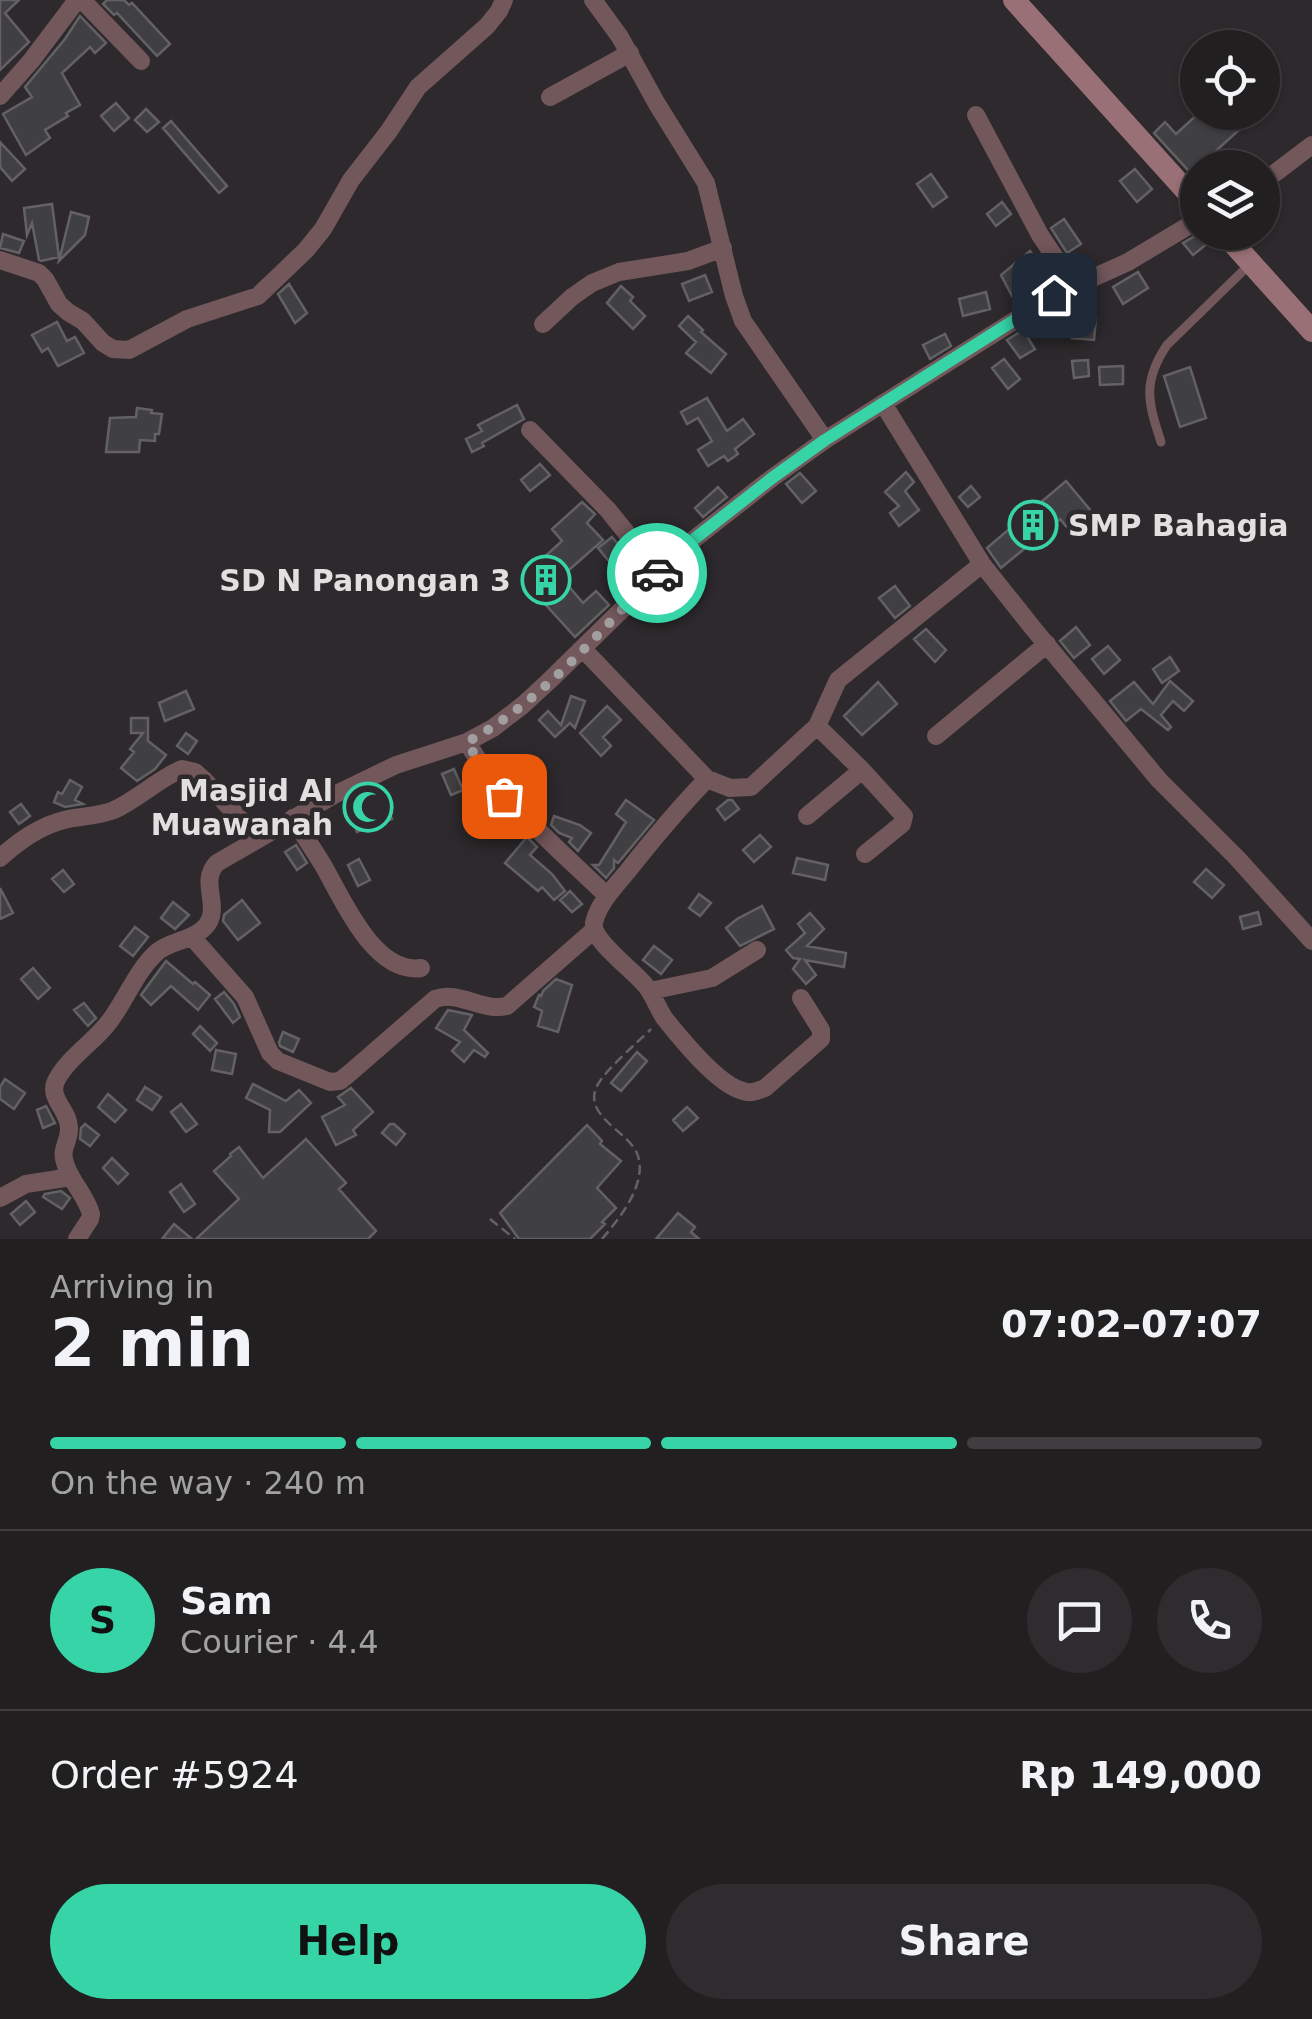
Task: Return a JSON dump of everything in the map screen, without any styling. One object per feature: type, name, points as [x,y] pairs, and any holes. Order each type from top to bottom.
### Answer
[{"type":"main road","points":[[1014,0],[1180,184]]},
{"type":"main road","points":[[1240,250],[1312,331]]},
{"type":"street","points":[[0,96],[80,0],[141,61]]},
{"type":"street","points":[[0,260],[39,273],[60,304],[113,348],[130,350],[187,320],[258,296],[323,229],[351,180],[418,87],[486,26],[504,0]]},
{"type":"street","points":[[594,0],[630,53],[706,183],[743,320],[825,440]]},
{"type":"street","points":[[550,97],[630,53]]},
{"type":"street","points":[[976,115],[1040,235],[1074,286]]},
{"type":"street","points":[[1280,169],[1312,145]]},
{"type":"street","points":[[78,1239],[91,1214],[63,1154],[70,1129],[54,1094],[55,1082],[108,1024],[158,951],[204,928],[211,917],[208,884],[212,869],[293,818],[396,765],[467,742],[493,728],[524,706],[658,572],[719,519],[825,440],[1054,295],[1128,262],[1180,231]]},
{"type":"street","points":[[543,324],[592,283],[619,272],[688,262],[723,248]]},
{"type":"street","points":[[884,404],[982,564],[1158,780],[1237,858],[1312,941]]},
{"type":"street","points":[[530,430],[608,510],[658,572]]},
{"type":"street","points":[[583,648],[707,779],[730,788],[751,787],[817,726],[838,680],[982,564]]},
{"type":"street","points":[[936,736],[1047,644]]},
{"type":"street","points":[[817,726],[904,816],[902,824],[866,854]]},
{"type":"street","points":[[467,742],[504,796],[607,896]]},
{"type":"street","points":[[0,858],[43,827],[116,809],[182,769],[195,772],[258,838]]},
{"type":"street","points":[[807,816],[862,770]]},
{"type":"street","points":[[707,779],[668,820],[607,896],[594,921],[594,930],[650,991],[663,1016],[721,1078],[744,1092],[765,1088],[822,1039],[821,1030],[801,998]]},
{"type":"street","points":[[293,818],[355,924],[379,952],[401,966],[422,968]]},
{"type":"street","points":[[192,937],[246,996],[270,1053],[278,1061],[330,1082],[351,1072],[435,999],[446,995],[495,1009],[506,1006],[594,930]]},
{"type":"street","points":[[650,991],[712,978],[756,950]]},
{"type":"street","points":[[0,1198],[26,1184],[71,1176]]},
{"type":"lane","points":[[1161,442],[1149,391],[1150,374],[1158,358],[1166,345],[1251,263]]},
{"type":"path","points":[[602,1239],[632,1194],[640,1161],[632,1144],[598,1109],[594,1095],[597,1086],[663,1016]]},
{"type":"path","points":[[490,1219],[515,1239]]},
{"type":"building","points":[[0,0],[19,0],[5,13],[29,42],[0,70]]},
{"type":"building","points":[[107,0],[132,3],[170,44],[157,56],[117,13],[114,15],[103,4]]},
{"type":"building","points":[[80,16],[106,43],[95,53],[90,47],[62,73],[80,105],[45,130],[50,138],[26,155],[3,114],[32,97],[25,87]]},
{"type":"building","points":[[116,103],[129,118],[114,131],[101,116]]},
{"type":"building","points":[[146,109],[159,122],[147,132],[135,120]]},
{"type":"building","points":[[171,121],[227,186],[219,193],[163,128]]},
{"type":"building","points":[[1165,122],[1176,134],[1180,130],[1239,130],[1217,150],[1180,150],[1180,161],[1154,133]]},
{"type":"building","points":[[0,142],[25,169],[12,181],[0,167]]},
{"type":"building","points":[[1135,169],[1152,189],[1137,202],[1120,181]]},
{"type":"building","points":[[931,174],[947,197],[933,207],[917,184]]},
{"type":"building","points":[[1002,202],[1011,214],[996,226],[987,214]]},
{"type":"building","points":[[52,204],[59,257],[41,261],[32,223],[27,235],[24,208]]},
{"type":"building","points":[[71,212],[89,217],[85,235],[59,261]]},
{"type":"building","points":[[1064,219],[1081,244],[1067,253],[1051,228]]},
{"type":"building","points":[[3,234],[24,241],[19,253],[0,248]]},
{"type":"building","points":[[1030,251],[1042,266],[1020,283],[1023,290],[1012,296],[1001,275]]},
{"type":"building","points":[[1138,272],[1148,288],[1123,304],[1113,287]]},
{"type":"building","points":[[705,275],[712,292],[689,301],[682,284]]},
{"type":"building","points":[[289,284],[307,313],[295,323],[278,294]]},
{"type":"building","points":[[621,286],[645,316],[633,329],[607,303]]},
{"type":"building","points":[[986,292],[990,309],[963,316],[959,299]]},
{"type":"building","points":[[688,316],[726,354],[711,373],[686,353],[696,342],[679,326]]},
{"type":"building","points":[[1074,317],[1096,319],[1094,340],[1072,338]]},
{"type":"building","points":[[57,322],[67,341],[75,337],[84,353],[58,366],[48,348],[42,352],[32,335]]},
{"type":"building","points":[[1023,330],[1035,349],[1020,358],[1007,340]]},
{"type":"building","points":[[945,334],[951,346],[930,359],[923,345]]},
{"type":"building","points":[[1004,359],[1020,379],[1008,389],[992,368]]},
{"type":"building","points":[[1088,360],[1089,376],[1074,378],[1072,361]]},
{"type":"building","points":[[1123,366],[1123,384],[1100,385],[1099,367]]},
{"type":"building","points":[[1190,367],[1206,418],[1180,427],[1164,376]]},
{"type":"building","points":[[707,398],[727,431],[743,419],[754,434],[735,449],[738,454],[728,461],[724,456],[708,466],[698,450],[712,441],[698,418],[687,424],[681,412]]},
{"type":"building","points":[[517,405],[524,419],[472,452],[466,439],[482,431],[478,425]]},
{"type":"building","points":[[137,408],[162,414],[155,441],[140,440],[139,452],[106,452],[110,418],[136,417]]},
{"type":"building","points":[[540,464],[550,475],[530,491],[521,480]]},
{"type":"building","points":[[906,472],[914,482],[905,491],[919,510],[899,526],[890,513],[899,506],[885,492]]},
{"type":"building","points":[[800,473],[816,491],[802,503],[786,484]]},
{"type":"building","name":"SMP Bahagia","points":[[1066,481],[1092,512],[1070,531],[1060,519],[1001,568],[987,548]]},
{"type":"building","points":[[971,486],[980,497],[968,507],[959,497]]},
{"type":"building","points":[[718,487],[727,497],[703,517],[695,508]]},
{"type":"building","name":"SD N Panongan 3","points":[[582,502],[595,514],[587,523],[603,540],[561,577],[583,603],[596,591],[609,605],[575,637],[526,583],[543,567],[539,562],[562,541],[552,529]]},
{"type":"building","points":[[612,537],[636,565],[622,577],[598,548]]},
{"type":"building","points":[[895,586],[910,606],[895,618],[879,598]]},
{"type":"building","points":[[1076,627],[1090,645],[1074,658],[1060,641]]},
{"type":"building","points":[[926,629],[946,650],[935,662],[914,639]]},
{"type":"building","points":[[1108,646],[1120,660],[1104,674],[1092,659]]},
{"type":"building","points":[[1170,657],[1179,671],[1162,683],[1153,669]]},
{"type":"building","points":[[1170,681],[1193,701],[1184,711],[1173,701],[1161,715],[1171,727],[1168,730],[1141,709],[1126,721],[1110,701],[1134,682],[1153,704]]},
{"type":"building","points":[[878,682],[897,704],[862,735],[844,716]]},
{"type":"building","points":[[186,691],[194,709],[165,721],[159,703]]},
{"type":"building","points":[[571,696],[585,701],[575,728],[570,723],[555,737],[539,720],[548,711],[561,725]]},
{"type":"building","points":[[607,706],[621,720],[603,737],[611,746],[601,756],[580,733]]},
{"type":"building","points":[[131,718],[148,718],[148,741],[166,755],[155,769],[137,781],[121,768],[143,733],[131,733]]},
{"type":"building","points":[[186,733],[197,741],[188,754],[177,746]]},
{"type":"building","points":[[454,769],[463,790],[451,795],[442,774]]},
{"type":"building","points":[[70,780],[82,787],[75,800],[83,804],[65,807],[54,802]]},
{"type":"building","name":"Masjid Al Muawanah","points":[[380,787],[392,819],[357,832],[346,803]]},
{"type":"building","points":[[626,800],[654,820],[618,863],[614,860],[614,868],[606,878],[593,865],[599,865],[626,822],[616,814]]},
{"type":"building","points":[[728,800],[739,809],[725,820],[717,809]]},
{"type":"building","points":[[21,804],[30,816],[19,824],[10,812]]},
{"type":"building","points":[[495,810],[503,818],[487,835],[479,828]]},
{"type":"building","points":[[554,816],[591,833],[578,851],[569,842],[572,838],[551,825]]},
{"type":"building","points":[[760,835],[771,847],[754,862],[743,850]]},
{"type":"building","points":[[527,837],[537,847],[530,855],[565,891],[554,900],[542,887],[538,891],[505,863]]},
{"type":"building","points":[[296,845],[307,863],[297,870],[285,852]]},
{"type":"building","points":[[797,858],[828,865],[825,880],[793,873]]},
{"type":"building","points":[[359,859],[370,880],[358,886],[348,865]]},
{"type":"building","points":[[1206,869],[1224,885],[1212,898],[1194,882]]},
{"type":"building","points":[[63,870],[74,884],[64,892],[52,879]]},
{"type":"building","points":[[0,888],[13,913],[0,919]]},
{"type":"building","points":[[570,891],[582,904],[572,912],[560,900]]},
{"type":"building","points":[[699,894],[711,903],[700,916],[689,908]]},
{"type":"building","points":[[242,900],[260,923],[238,940],[223,921],[224,915]]},
{"type":"building","points":[[173,902],[189,915],[175,929],[161,918]]},
{"type":"building","points":[[762,906],[774,929],[740,946],[726,928]]},
{"type":"building","points":[[1258,912],[1261,924],[1243,929],[1240,917]]},
{"type":"building","points":[[810,913],[824,929],[807,946],[846,953],[844,967],[805,960],[816,975],[806,984],[793,969],[800,959],[786,950],[805,933],[798,924]]},
{"type":"building","points":[[135,927],[148,937],[133,956],[120,946]]},
{"type":"building","points":[[654,946],[672,960],[661,974],[643,960]]},
{"type":"building","points":[[166,961],[210,995],[198,1010],[171,986],[151,1005],[141,995]]},
{"type":"building","points":[[33,968],[50,988],[38,999],[21,979]]},
{"type":"building","points":[[556,979],[572,985],[558,1032],[538,1026],[542,1011],[534,1007],[539,995]]},
{"type":"building","points":[[224,992],[240,1017],[233,1023],[215,999]]},
{"type":"building","points":[[84,1003],[96,1018],[88,1026],[74,1010]]},
{"type":"building","points":[[448,1010],[472,1015],[464,1030],[488,1053],[485,1057],[474,1050],[464,1062],[452,1051],[460,1042],[436,1028]]},
{"type":"building","points":[[200,1026],[217,1043],[210,1051],[193,1034]]},
{"type":"building","points":[[283,1032],[299,1039],[293,1052],[280,1046]]},
{"type":"building","points":[[216,1050],[236,1054],[232,1074],[212,1070]]},
{"type":"building","points":[[637,1052],[647,1061],[621,1091],[611,1083]]},
{"type":"building","points":[[5,1079],[25,1093],[14,1109],[0,1099]]},
{"type":"building","points":[[253,1084],[286,1101],[299,1090],[311,1103],[280,1132],[269,1132],[270,1110],[246,1098]]},
{"type":"building","points":[[145,1087],[161,1097],[152,1110],[137,1100]]},
{"type":"building","points":[[351,1088],[373,1112],[353,1130],[356,1135],[336,1145],[322,1117],[345,1105],[338,1097]]},
{"type":"building","points":[[108,1094],[126,1110],[115,1122],[98,1107]]},
{"type":"building","points":[[181,1104],[197,1124],[186,1132],[171,1112]]},
{"type":"building","points":[[46,1106],[55,1123],[43,1128],[37,1110]]},
{"type":"building","points":[[687,1107],[698,1118],[683,1131],[673,1120]]},
{"type":"building","points":[[85,1124],[99,1135],[90,1146],[80,1139]]},
{"type":"building","points":[[390,1124],[405,1134],[396,1145],[382,1133]]},
{"type":"building","points":[[587,1125],[602,1141],[600,1144],[621,1161],[597,1188],[616,1208],[590,1239],[519,1239],[500,1213]]},
{"type":"building","points":[[306,1139],[346,1183],[339,1189],[376,1231],[368,1239],[196,1239],[239,1199],[214,1171],[230,1154],[239,1147],[263,1178]]},
{"type":"building","points":[[112,1158],[128,1174],[118,1184],[103,1168]]},
{"type":"building","points":[[181,1184],[195,1204],[184,1212],[170,1192]]},
{"type":"building","points":[[61,1191],[70,1198],[62,1209],[43,1197],[45,1194]]},
{"type":"building","points":[[26,1201],[35,1212],[20,1225],[11,1214]]},
{"type":"building","points":[[678,1213],[695,1227],[691,1232],[699,1239],[656,1239]]},
{"type":"building","points":[[174,1224],[192,1239],[162,1239]]},
{"type":"way so far","points":[[504,796],[467,742],[524,706],[657,573]]},
{"type":"place","name":"SMP Bahagia","points":[[1033,525]]},
{"type":"place","name":"SD N Panongan 3","points":[[546,580]]},
{"type":"place","name":"Masjid Al Muawanah","points":[[368,807]]},
{"type":"route","points":[[657,573],[693,540],[825,440],[1054,295]]}]
